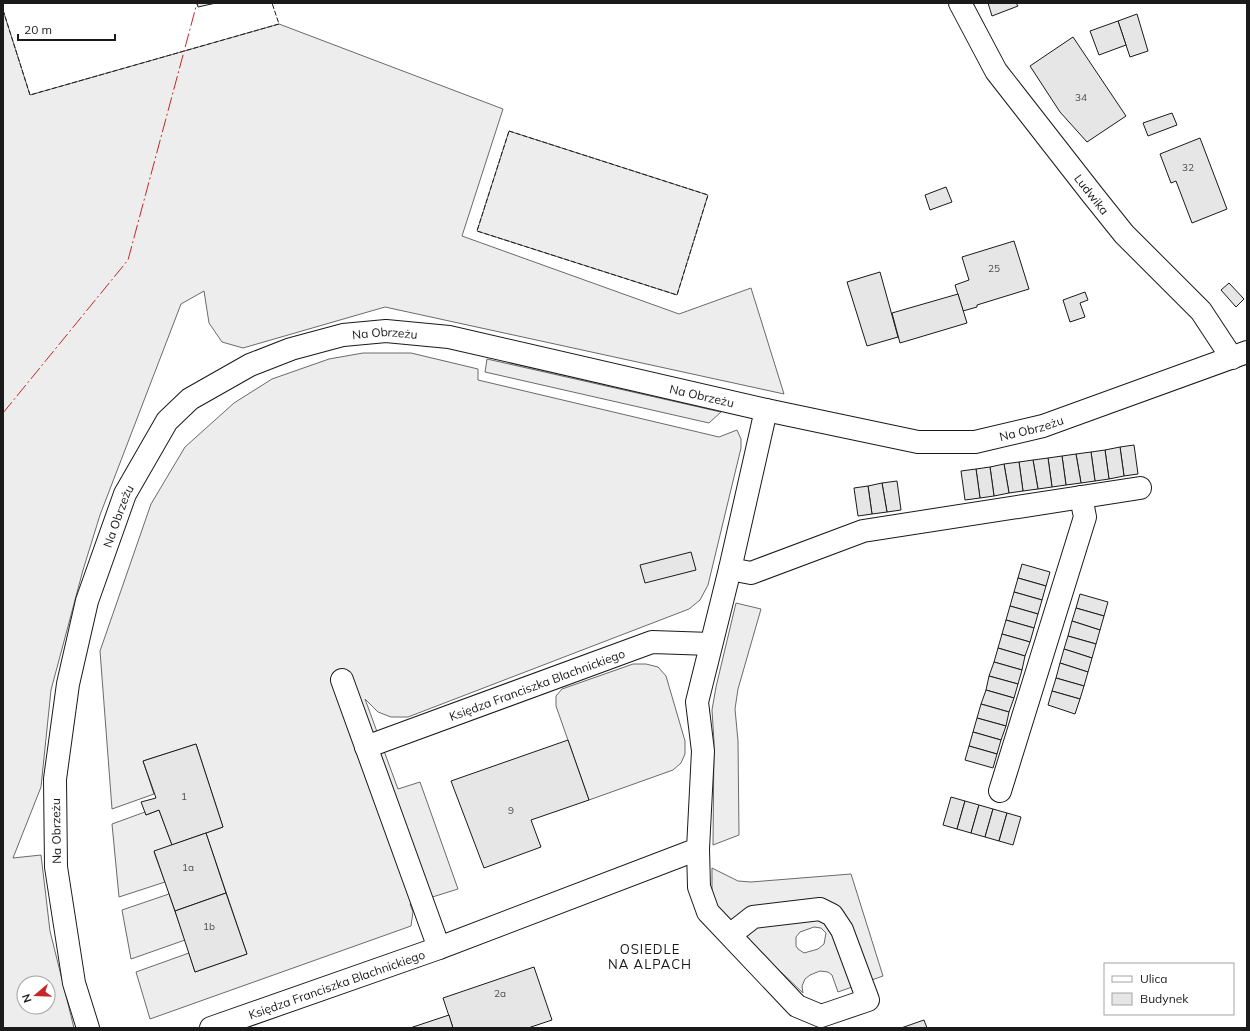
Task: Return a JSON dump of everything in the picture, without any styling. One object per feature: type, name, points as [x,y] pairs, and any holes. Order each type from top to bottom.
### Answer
[{"type":"street","name":"Ludwika","points":[[960,3],[996,71],[1124,234],[1201,310],[1239,355]]},
{"type":"street","name":"Na Obrzeżu","points":[[88,1028],[74,983],[56,867],[55,779],[68,684],[87,601],[125,494],[167,421],[190,399],[250,365],[291,349],[343,335],[386,330],[449,337],[766,410],[918,442],[975,442],[1042,426],[1239,355]]},
{"type":"street","points":[[730,935],[753,917],[820,909],[832,915],[842,930],[868,1000],[821,1016],[798,1006],[730,935],[708,912],[699,887],[698,849],[703,751],[697,702],[730,569],[766,410]]},
{"type":"street","points":[[730,569],[751,573],[863,531],[1140,488]]},
{"type":"street","points":[[1000,791],[1085,517],[1082,497]]},
{"type":"street","name":"Księdza Franciszka Blachnickiego","points":[[366,747],[652,642],[711,644]]},
{"type":"street","name":"Księdza Franciszka Blachnickiego","points":[[342,680],[439,948]]},
{"type":"street","name":"Księdza Franciszka Blachnickiego","points":[[211,1028],[439,948],[698,849]]},
{"type":"shaded area","points":[[3,10],[30,95],[279,24],[503,109],[462,236],[679,314],[751,288],[784,394],[385,307],[243,348],[222,342],[209,323],[204,291],[181,304],[100,515],[83,570],[51,690],[41,787],[13,858],[41,855],[50,931],[74,1028],[3,1028]]},
{"type":"shaded area","points":[[509,131],[708,195],[677,295],[477,231]]},
{"type":"shaded area","points":[[363,353],[411,353],[478,369],[478,380],[719,437],[737,430],[741,439],[741,448],[708,585],[700,600],[689,609],[408,717],[391,717],[378,712],[365,699],[398,789],[420,782],[458,889],[410,904],[413,912],[411,926],[150,1019],[136,972],[189,953],[195,972],[247,954],[206,833],[223,827],[196,744],[143,761],[154,794],[112,809],[100,651],[151,504],[185,447],[234,403],[272,379],[329,359]]},
{"type":"shaded area","points":[[487,359],[721,412],[709,423],[485,372]]},
{"type":"shaded area","points":[[736,603],[761,609],[738,689],[735,709],[738,741],[739,835],[713,845],[714,742],[712,710]]},
{"type":"shaded area","points":[[633,664],[646,664],[658,667],[666,676],[685,741],[685,754],[681,763],[673,770],[589,800],[556,706],[556,696],[562,689]]},
{"type":"shaded area","points":[[159,810],[172,845],[154,852],[165,882],[119,897],[112,824],[145,812],[146,815]]},
{"type":"shaded area","points":[[712,868],[738,881],[751,882],[851,874],[883,976],[838,992],[832,975],[828,972],[820,971],[805,979],[802,986],[803,993],[717,911],[712,896]],"holes":[[[814,927],[821,928],[826,933],[824,944],[818,949],[804,953],[798,949],[796,946],[796,937],[800,932]]]},
{"type":"shaded area","points":[[169,894],[185,940],[131,959],[122,910]]},
{"type":"building","points":[[197,3],[216,3],[198,7]]},
{"type":"building","points":[[988,3],[1016,3],[1018,6],[992,16]]},
{"type":"building","points":[[1137,14],[1148,51],[1130,57],[1118,21]]},
{"type":"building","points":[[1118,21],[1126,45],[1099,55],[1090,31]]},
{"type":"building","points":[[1073,37],[1126,116],[1087,142],[1060,112],[1030,66]]},
{"type":"building","points":[[1172,113],[1177,125],[1148,136],[1143,123]]},
{"type":"building","points":[[1200,138],[1227,209],[1192,223],[1176,181],[1171,183],[1160,154]]},
{"type":"building","points":[[946,187],[952,202],[930,210],[925,195]]},
{"type":"building","points":[[1014,241],[1029,289],[977,305],[977,307],[963,311],[955,285],[969,280],[962,257]]},
{"type":"building","points":[[880,272],[898,337],[867,346],[847,282]]},
{"type":"building","points":[[1229,283],[1244,299],[1236,307],[1221,290]]},
{"type":"building","points":[[1085,292],[1088,300],[1080,303],[1085,317],[1070,322],[1063,300]]},
{"type":"building","points":[[958,294],[967,323],[900,343],[892,313]]},
{"type":"building","points":[[1134,445],[1138,474],[1124,476],[1120,447]]},
{"type":"building","points":[[1120,447],[1124,476],[1109,479],[1105,450]]},
{"type":"building","points":[[1105,450],[1109,479],[1095,481],[1091,452]]},
{"type":"building","points":[[1091,452],[1095,481],[1081,483],[1076,454]]},
{"type":"building","points":[[1076,454],[1081,483],[1066,485],[1062,456]]},
{"type":"building","points":[[1062,456],[1066,485],[1052,487],[1048,458]]},
{"type":"building","points":[[1048,458],[1052,487],[1038,489],[1033,460]]},
{"type":"building","points":[[1033,460],[1038,489],[1023,491],[1019,462]]},
{"type":"building","points":[[1019,462],[1023,491],[1009,493],[1004,464]]},
{"type":"building","points":[[1004,464],[1009,493],[994,496],[990,467]]},
{"type":"building","points":[[990,467],[994,496],[980,498],[976,469]]},
{"type":"building","points":[[976,469],[980,498],[965,500],[961,471]]},
{"type":"building","points":[[897,481],[901,510],[887,512],[882,483]]},
{"type":"building","points":[[882,483],[887,512],[872,514],[868,486]]},
{"type":"building","points":[[868,486],[872,514],[858,516],[854,488]]},
{"type":"building","points":[[691,552],[696,570],[645,583],[640,565]]},
{"type":"building","points":[[1022,564],[1050,572],[1046,586],[1018,578]]},
{"type":"building","points":[[1018,578],[1046,586],[1042,600],[1014,592]]},
{"type":"building","points":[[1014,592],[1042,600],[1038,614],[1010,606]]},
{"type":"building","points":[[1080,594],[1108,602],[1104,616],[1076,608]]},
{"type":"building","points":[[1010,606],[1038,614],[1034,628],[1006,620]]},
{"type":"building","points":[[1076,608],[1104,616],[1100,630],[1072,621]]},
{"type":"building","points":[[1006,620],[1034,628],[1030,642],[1002,634]]},
{"type":"building","points":[[1072,621],[1100,630],[1096,644],[1068,636]]},
{"type":"building","points":[[1002,634],[1030,642],[1025,656],[998,648]]},
{"type":"building","points":[[1068,636],[1096,644],[1092,658],[1064,649]]},
{"type":"building","points":[[998,648],[1025,656],[1022,670],[994,662]]},
{"type":"building","points":[[1064,649],[1092,658],[1088,672],[1060,663]]},
{"type":"building","points":[[994,662],[1022,670],[1018,684],[989,676]]},
{"type":"building","points":[[1060,663],[1088,672],[1084,686],[1056,678]]},
{"type":"building","points":[[989,676],[1018,684],[1014,698],[986,690]]},
{"type":"building","points":[[1056,678],[1084,686],[1080,699],[1052,691]]},
{"type":"building","points":[[986,690],[1014,698],[1009,712],[981,704]]},
{"type":"building","points":[[1052,691],[1080,699],[1075,714],[1048,705]]},
{"type":"building","points":[[981,704],[1009,712],[1006,726],[977,718]]},
{"type":"building","points":[[977,718],[1006,726],[1001,740],[973,732]]},
{"type":"building","points":[[973,732],[1001,740],[997,754],[969,746]]},
{"type":"building","points":[[568,740],[589,800],[531,820],[541,847],[484,868],[451,781]]},
{"type":"building","points":[[196,744],[223,827],[172,845],[159,810],[146,815],[141,802],[156,798],[143,761]]},
{"type":"building","points":[[969,746],[997,754],[993,768],[965,760]]},
{"type":"building","points":[[951,797],[965,801],[957,829],[943,825]]},
{"type":"building","points":[[965,801],[979,805],[971,833],[957,829]]},
{"type":"building","points":[[979,805],[993,809],[985,837],[971,833]]},
{"type":"building","points":[[993,809],[1007,813],[999,841],[985,837]]},
{"type":"building","points":[[1007,813],[1021,817],[1013,845],[999,841]]},
{"type":"building","points":[[206,833],[226,893],[175,911],[154,851]]},
{"type":"building","points":[[226,893],[247,954],[195,972],[175,911]]},
{"type":"building","points":[[534,967],[552,1020],[528,1028],[453,1028],[443,998]]},
{"type":"building","points":[[449,1015],[453,1028],[410,1028]]},
{"type":"building","points":[[924,1020],[927,1028],[901,1028]]},
{"type":"fence","points":[[3,10],[30,95],[279,24],[272,3]]},
{"type":"fence","points":[[509,131],[708,195],[677,295],[477,231],[509,131]]},
{"type":"power","points":[[3,413],[128,260],[197,3]]},
{"type":"district","name":"OSIEDLE NA ALPACH","points":[[650,956]]}]
